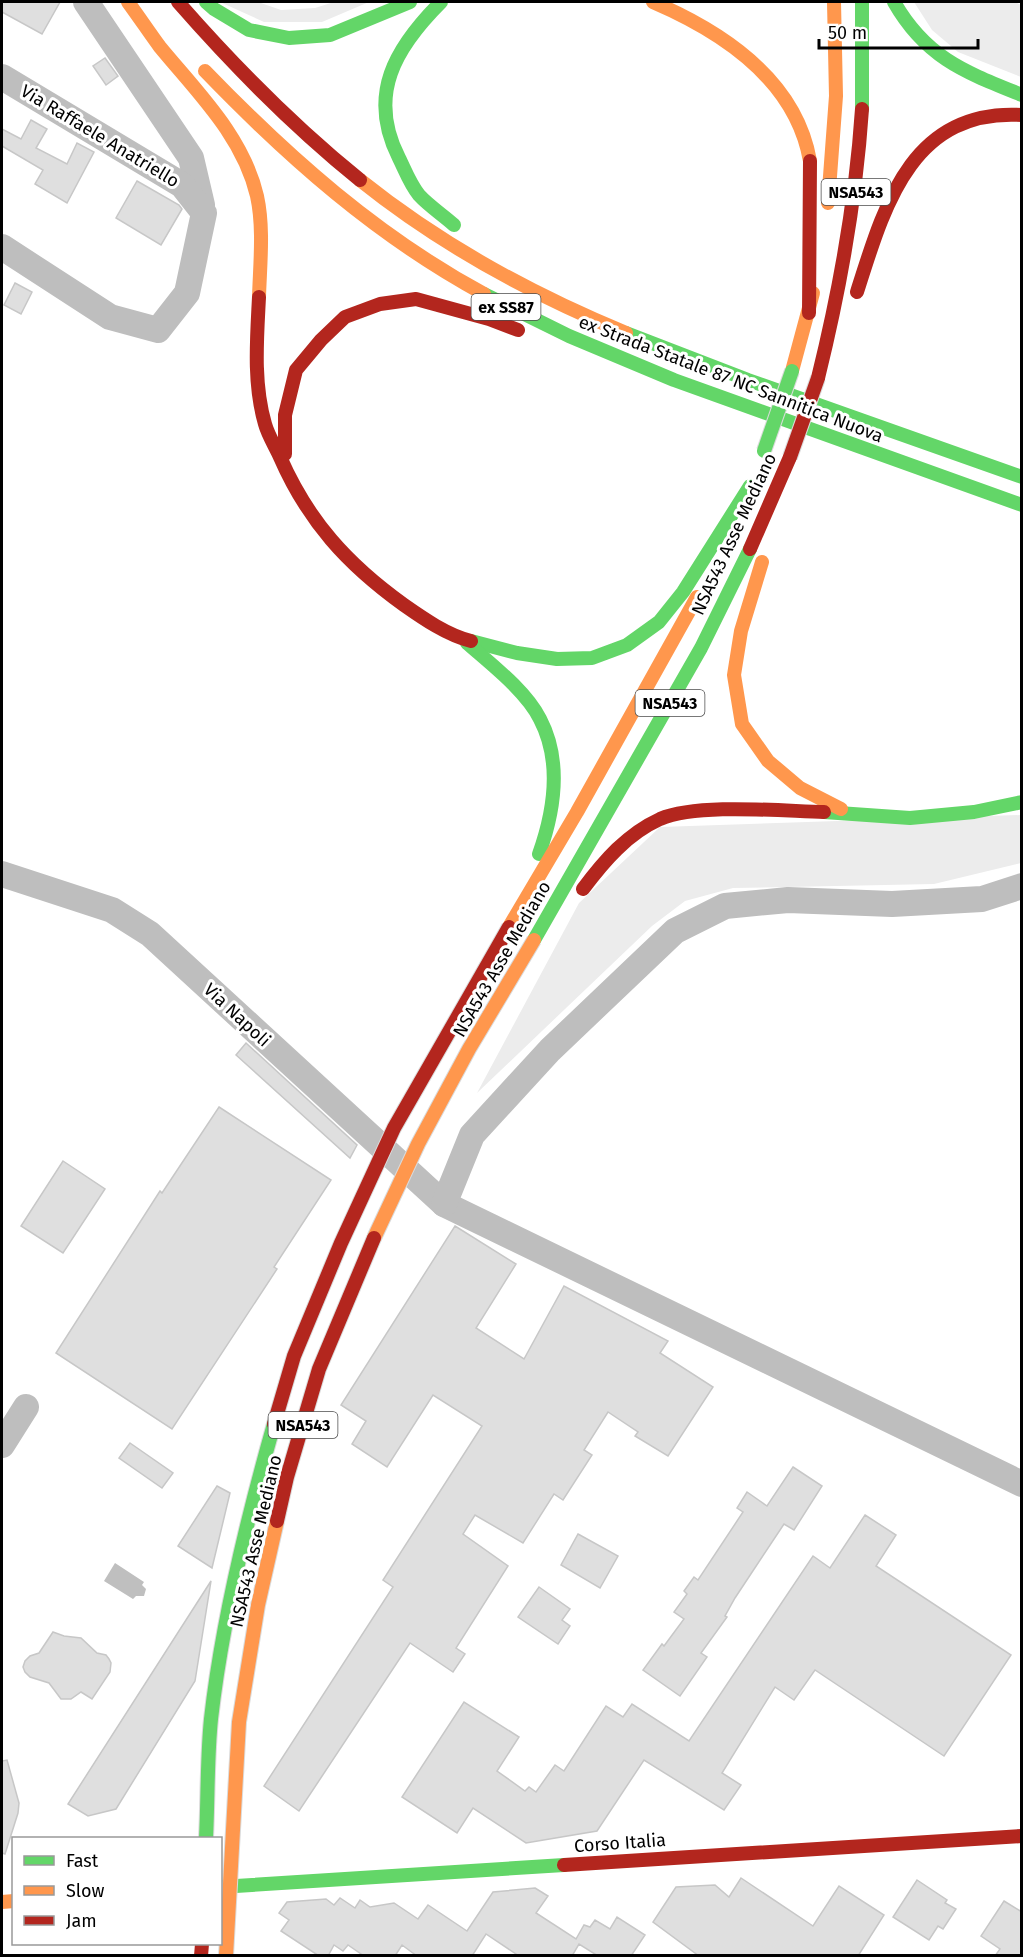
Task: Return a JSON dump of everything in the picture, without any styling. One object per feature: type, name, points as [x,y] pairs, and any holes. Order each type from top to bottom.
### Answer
[{"type":"main road","points":[[128,2],[159,45],[218,117],[241,152],[257,196],[261,237],[257,339],[258,382],[265,424],[294,489],[317,524],[345,555],[382,590],[425,620],[463,639],[513,684],[540,718],[553,758],[553,797],[543,843],[509,927]]},
{"type":"main road","name":"ex Strada Statale 87 NC Sannitica Nuova","points":[[178,2],[246,78],[329,155],[387,201],[446,241],[525,287],[622,331],[744,379],[1022,477]]},
{"type":"main road","points":[[206,2],[249,30],[289,38],[330,35],[410,2]]},
{"type":"main road","points":[[441,2],[419,22],[398,55],[386,82],[384,116],[393,152],[418,194],[462,231]]},
{"type":"main road","points":[[653,2],[706,27],[745,56],[773,82],[798,118],[809,158],[807,258],[809,313]]},
{"type":"main road","name":"NSA543","points":[[826,218],[836,96],[834,2]]},
{"type":"main road","name":"NSA543 Asse Mediano","points":[[226,1956],[239,1722],[258,1605],[287,1477],[319,1369],[366,1256],[418,1144],[469,1049],[701,648],[740,571],[790,457],[818,378],[847,254],[855,202],[863,96],[862,2]]},
{"type":"main road","points":[[894,2],[903,21],[933,53],[968,73],[1022,95]]},
{"type":"main road","name":"ex Strada Statale 87 NC Sannitica Nuova","points":[[192,58],[310,174],[371,223],[431,263],[506,307],[609,356],[1022,505]]},
{"type":"main road","points":[[854,302],[881,220],[895,187],[917,154],[943,132],[978,118],[1022,115]]},
{"type":"main road","name":"NSA543 Asse Mediano","points":[[762,455],[792,371],[809,313],[823,240]]},
{"type":"main road","points":[[478,244],[525,287]]},
{"type":"main road","points":[[285,468],[285,415],[296,369],[345,317],[380,304],[416,299],[489,319],[526,333]]},
{"type":"main road","points":[[818,378],[846,322]]},
{"type":"main road","points":[[545,340],[609,356]]},
{"type":"main road","points":[[959,455],[1022,462]]},
{"type":"main road","points":[[790,457],[769,542],[741,631],[734,675],[742,724],[768,761],[800,788],[848,812]]},
{"type":"main road","points":[[950,480],[1022,518]]},
{"type":"main road","name":"NSA543 Asse Mediano","points":[[206,1837],[211,1720],[230,1604],[261,1470],[294,1356],[341,1243],[394,1128],[678,635],[717,559],[752,482],[682,592],[658,622],[627,645],[592,658],[557,659],[517,653],[463,639]]},
{"type":"main road","points":[[534,940],[570,905],[604,861],[629,838],[660,819],[691,812],[720,810],[848,812],[910,818],[974,812],[1022,802]]},
{"type":"main road","name":"Corso Italia","points":[[222,1887],[1022,1836]]},
{"type":"street","points":[[2,247],[110,317],[158,330],[187,293],[204,213],[191,158],[86,2]]},
{"type":"street","name":"Via Raffaele Anatriello","points":[[2,77],[182,184],[204,213]]},
{"type":"street","name":"Via Napoli","points":[[2,874],[112,910],[150,934],[444,1204],[1022,1484]]},
{"type":"street","points":[[444,1204],[472,1135],[550,1050],[675,931],[724,906],[788,900],[892,904],[982,899],[1022,886]]},
{"type":"street","points":[[2,1445],[26,1407]]},
{"type":"shaded area","points":[[220,2],[258,2],[281,10],[315,8],[334,2],[369,2],[322,22],[264,22]]},
{"type":"shaded area","points":[[914,2],[1015,2],[1021,5],[1021,77],[958,52],[932,30]]},
{"type":"shaded area","points":[[1021,815],[1021,863],[934,884],[733,888],[685,901],[652,926],[477,1093],[579,903],[660,827]]},
{"type":"shaded area","points":[[115,1563],[144,1582],[142,1585],[146,1589],[144,1596],[136,1596],[133,1599],[104,1581]]},
{"type":"building","points":[[2,2],[60,2],[42,34],[2,12]]},
{"type":"building","points":[[105,58],[118,76],[106,85],[93,66]]},
{"type":"building","points":[[31,120],[47,129],[36,148],[67,164],[77,143],[94,152],[67,203],[35,184],[43,170],[2,146],[2,129],[21,139]]},
{"type":"building","points":[[137,181],[179,205],[182,209],[161,245],[116,218]]},
{"type":"building","points":[[15,283],[32,292],[21,314],[4,305]]},
{"type":"building","points":[[246,1043],[357,1145],[350,1158],[236,1055]]},
{"type":"building","points":[[219,1107],[331,1180],[274,1267],[277,1269],[172,1429],[56,1353],[160,1191],[162,1193]]},
{"type":"building","points":[[63,1161],[105,1189],[63,1253],[21,1226]]},
{"type":"building","points":[[455,1226],[516,1264],[476,1328],[524,1359],[564,1286],[668,1341],[660,1353],[713,1387],[668,1456],[635,1436],[638,1432],[608,1412],[584,1450],[592,1455],[563,1500],[554,1494],[523,1543],[475,1515],[463,1534],[508,1566],[456,1648],[465,1654],[453,1672],[410,1643],[299,1811],[264,1786],[393,1587],[383,1580],[482,1426],[433,1395],[387,1467],[352,1444],[366,1421],[341,1405]]},
{"type":"building","points":[[130,1443],[173,1473],[162,1488],[119,1458]]},
{"type":"building","points":[[793,1467],[822,1486],[794,1530],[784,1524],[735,1598],[725,1616],[727,1617],[701,1653],[707,1657],[680,1696],[643,1670],[684,1619],[674,1612],[687,1594],[684,1591],[694,1577],[698,1580],[743,1512],[737,1508],[747,1492],[767,1506]]},
{"type":"building","points":[[217,1486],[230,1493],[212,1568],[178,1546]]},
{"type":"building","points":[[865,1515],[896,1535],[876,1566],[1011,1655],[944,1756],[815,1670],[794,1700],[775,1687],[722,1773],[741,1785],[724,1810],[644,1760],[597,1831],[526,1843],[473,1808],[457,1833],[402,1797],[464,1702],[519,1737],[497,1771],[525,1791],[529,1787],[536,1792],[555,1765],[564,1771],[606,1706],[623,1717],[632,1704],[689,1741],[813,1556],[830,1568]]},
{"type":"building","points":[[578,1534],[618,1556],[600,1588],[561,1565]]},
{"type":"building","points":[[211,1581],[195,1681],[116,1809],[88,1816],[68,1804]]},
{"type":"building","points":[[539,1587],[570,1609],[562,1620],[570,1626],[558,1644],[518,1617]]},
{"type":"building","points":[[53,1632],[81,1638],[97,1653],[106,1655],[109,1659],[110,1672],[92,1699],[81,1692],[71,1699],[61,1699],[49,1683],[30,1677],[25,1672],[23,1667],[25,1661],[30,1656],[39,1653]]},
{"type":"building","points":[[7,1760],[19,1803],[5,1854],[2,1853],[2,1761]]},
{"type":"building","points":[[741,1878],[813,1926],[839,1886],[884,1915],[858,1956],[699,1956],[653,1922],[676,1887],[715,1885],[729,1897]]},
{"type":"building","points":[[917,1880],[947,1900],[945,1903],[956,1909],[943,1929],[938,1926],[929,1940],[893,1917]]},
{"type":"building","points":[[535,1888],[548,1896],[536,1913],[576,1939],[584,1925],[590,1927],[595,1920],[610,1929],[617,1917],[645,1935],[631,1956],[598,1956],[579,1944],[572,1956],[519,1956],[486,1934],[472,1956],[417,1956],[402,1945],[395,1956],[364,1956],[348,1945],[343,1951],[334,1945],[328,1956],[319,1956],[281,1931],[289,1920],[279,1913],[287,1902],[326,1899],[334,1905],[340,1898],[355,1908],[360,1900],[370,1907],[394,1903],[418,1919],[428,1905],[467,1931],[493,1892]]},
{"type":"building","points":[[1004,1901],[1022,1912],[1022,1956],[995,1956],[1000,1949],[981,1936]]},
{"type":"traffic: fast","points":[[206,2],[249,30],[289,38],[330,35],[410,2]]},
{"type":"traffic: fast","points":[[441,2],[425,19],[399,55],[386,93],[386,114],[390,135],[413,186],[423,199],[454,225]]},
{"type":"traffic: fast","points":[[862,2],[862,109]]},
{"type":"traffic: fast","points":[[894,2],[919,37],[949,61],[982,79],[1022,95]]},
{"type":"traffic: fast","points":[[484,294],[569,336],[674,380],[1022,505]]},
{"type":"traffic: fast","points":[[626,333],[748,380],[1022,477]]},
{"type":"traffic: fast","points":[[764,451],[792,371]]},
{"type":"traffic: fast","points":[[471,641],[517,653],[557,659],[592,658],[627,645],[659,622],[683,592],[750,486]]},
{"type":"traffic: fast","points":[[534,940],[701,648],[750,549]]},
{"type":"traffic: fast","points":[[467,643],[526,698],[540,719],[547,735],[553,769],[552,804],[539,854]]},
{"type":"traffic: fast","points":[[824,812],[910,818],[974,812],[1022,802]]},
{"type":"traffic: fast","points":[[206,1837],[210,1734],[222,1645],[245,1533],[274,1424]]},
{"type":"traffic: fast","points":[[222,1887],[564,1865]]},
{"type":"traffic: slow","points":[[128,2],[160,47],[230,134],[250,174],[257,196],[260,221],[259,297]]},
{"type":"traffic: slow","points":[[653,2],[705,28],[730,44],[773,83],[789,106],[802,132],[810,161]]},
{"type":"traffic: slow","points":[[828,203],[836,96],[834,2]]},
{"type":"traffic: slow","points":[[205,71],[302,164],[371,221],[407,247],[484,294]]},
{"type":"traffic: slow","points":[[360,180],[422,225],[487,266],[556,302],[626,333]]},
{"type":"traffic: slow","points":[[792,371],[813,293]]},
{"type":"traffic: slow","points":[[762,562],[741,631],[734,675],[742,724],[768,761],[800,788],[841,809]]},
{"type":"traffic: slow","points":[[509,927],[577,812],[697,597]]},
{"type":"traffic: slow","points":[[374,1238],[418,1144],[469,1049],[534,940]]},
{"type":"traffic: slow","points":[[226,1956],[239,1722],[258,1605],[277,1521]]},
{"type":"traffic: slow","points":[[2,1902],[12,1901]]},
{"type":"traffic: jam","points":[[178,2],[265,95],[360,180]]},
{"type":"traffic: jam","points":[[818,378],[846,244],[856,177],[862,109]]},
{"type":"traffic: jam","points":[[857,292],[892,197],[908,169],[928,146],[953,128],[984,117],[1022,115]]},
{"type":"traffic: jam","points":[[809,313],[810,161]]},
{"type":"traffic: jam","points":[[259,297],[257,360],[261,408],[270,436],[303,501],[331,540],[365,574],[436,626],[471,641]]},
{"type":"traffic: jam","points":[[285,454],[285,415],[296,370],[321,340],[345,317],[380,304],[416,299],[489,319],[518,330]]},
{"type":"traffic: jam","points":[[790,457],[818,378]]},
{"type":"traffic: jam","points":[[750,549],[790,457]]},
{"type":"traffic: jam","points":[[583,889],[617,849],[637,832],[660,819],[676,814],[717,809],[824,812]]},
{"type":"traffic: jam","points":[[274,1424],[294,1356],[341,1243],[394,1128],[509,927]]},
{"type":"traffic: jam","points":[[277,1521],[287,1477],[319,1369],[374,1238]]},
{"type":"traffic: jam","points":[[564,1865],[1022,1836]]},
{"type":"traffic: jam","points":[[201,1956],[202,1945]]}]
